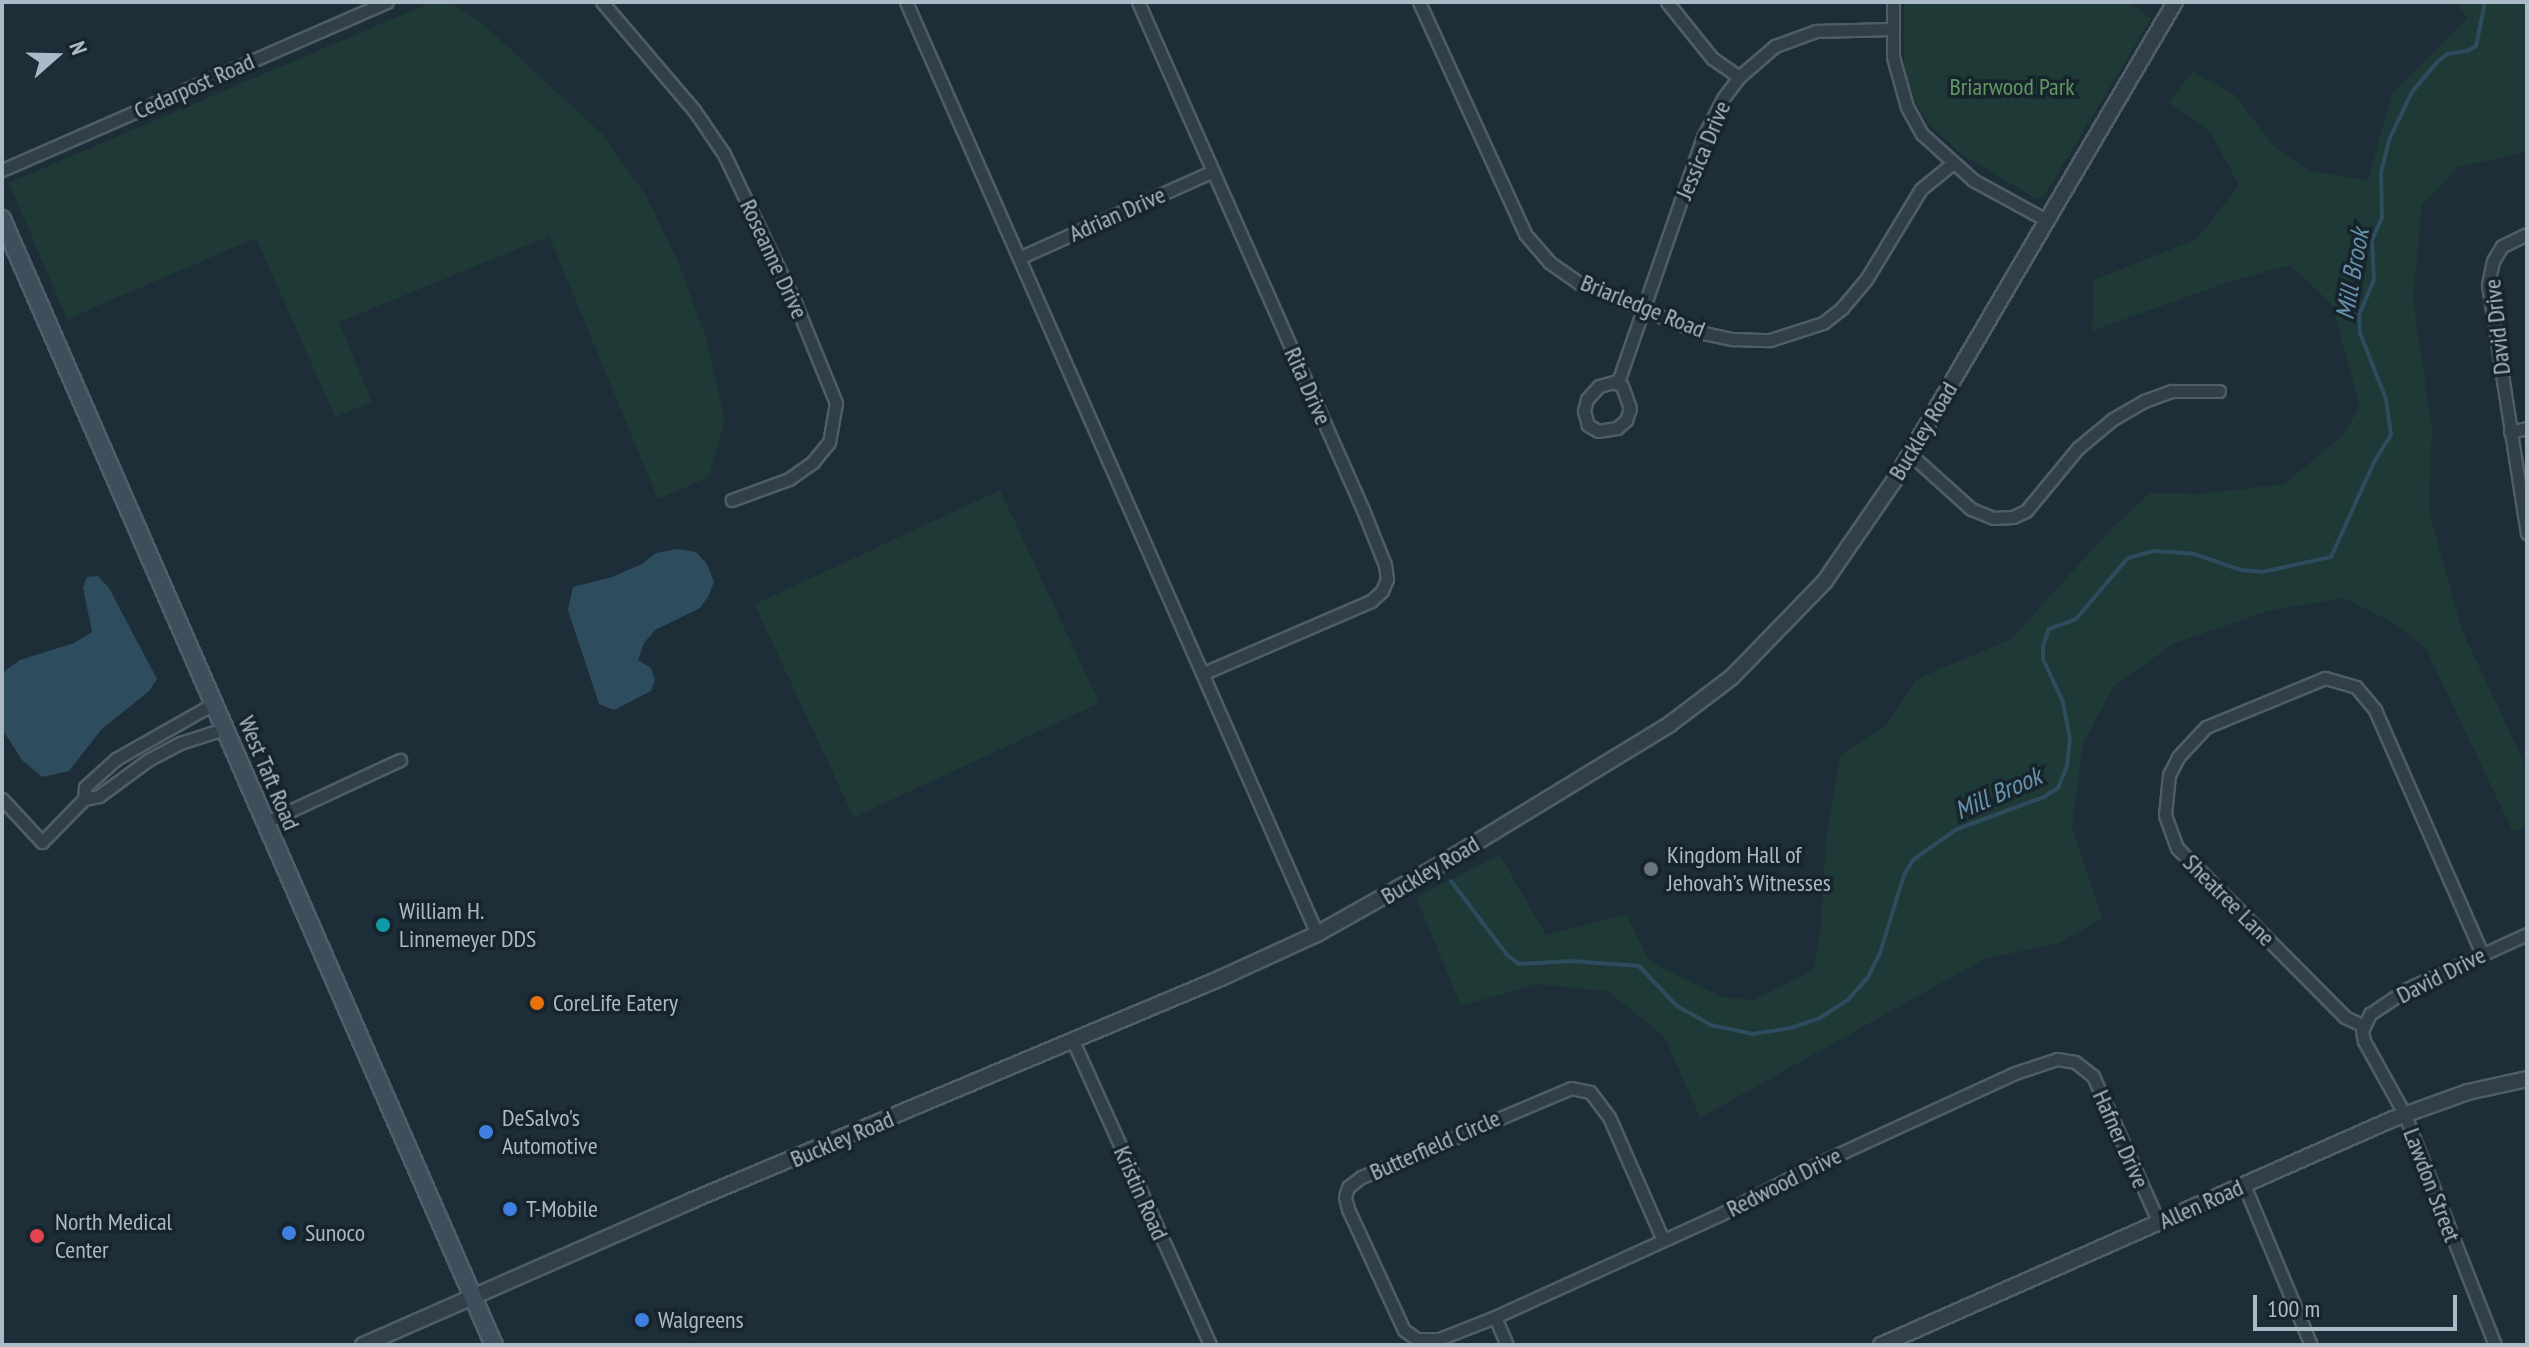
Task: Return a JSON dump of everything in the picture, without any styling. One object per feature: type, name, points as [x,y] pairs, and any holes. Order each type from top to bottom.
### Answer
[{"type":"main road","name":"West Taft Road","points":[[2,219],[264,823],[389,1098],[494,1345]]},
{"type":"street","name":"Cedarpost Road","points":[[2,170],[387,2]]},
{"type":"street","name":"Roseanne Drive","points":[[602,2],[694,110],[724,154],[796,305],[836,403],[829,442],[813,462],[789,479],[732,500]]},
{"type":"street","points":[[906,2],[1317,934]]},
{"type":"street","name":"Rita Drive","points":[[1138,2],[1363,510],[1385,565],[1387,579],[1382,591],[1371,601],[1204,673]]},
{"type":"street","name":"Briarledge Road","points":[[1419,2],[1525,234],[1549,262],[1579,283],[1678,325],[1733,339],[1770,340],[1823,323],[1842,308],[1867,278],[1921,189],[1952,164]]},
{"type":"street","points":[[1667,2],[1712,58],[1739,77]]},
{"type":"street","points":[[1893,2],[1893,57],[1907,107],[1922,134],[1952,164],[1995,193],[2046,220]]},
{"type":"street","name":"Buckley Road","points":[[363,1345],[1317,934],[1441,864],[1660,730],[1732,677],[1825,581],[1910,454],[2175,2]]},
{"type":"street","name":"Jessica Drive","points":[[1618,382],[1703,137],[1724,97],[1739,77],[1775,46],[1816,31],[1892,29]]},
{"type":"street","name":"Adrian Drive","points":[[1021,257],[1213,171]]},
{"type":"street","name":"David Drive","points":[[2527,234],[2502,246],[2493,261],[2488,285],[2527,533]]},
{"type":"street","points":[[1618,382],[1630,408],[1626,420],[1617,428],[1598,431],[1588,425],[1584,411],[1587,399],[1599,386],[1618,382]]},
{"type":"street","points":[[1910,454],[1971,509],[1993,518],[2013,517],[2026,511],[2078,448],[2113,419],[2144,401],[2172,391],[2219,391]]},
{"type":"street","points":[[2510,432],[2527,428]]},
{"type":"street","name":"Sheatree Lane","points":[[2364,1026],[2345,1017],[2177,848],[2165,815],[2169,775],[2178,757],[2206,727],[2325,678],[2356,687],[2375,710],[2482,954]]},
{"type":"street","points":[[84,799],[85,787],[116,759],[213,704]]},
{"type":"street","points":[[2,799],[42,842],[84,799],[99,796],[169,749],[224,729]]},
{"type":"street","points":[[264,823],[400,760]]},
{"type":"street","name":"David Drive","points":[[2364,1026],[2370,1014],[2407,989],[2527,934]]},
{"type":"street","points":[[2364,1026],[2364,1041],[2405,1115]]},
{"type":"street","name":"Kristin Road","points":[[1073,1041],[1210,1345]]},
{"type":"street","name":"Redwood Drive","points":[[1495,1317],[2015,1073],[2057,1059],[2075,1062]]},
{"type":"street","name":"Hafner Drive","points":[[2075,1062],[2093,1076],[2159,1223]]},
{"type":"street","name":"Allen Road","points":[[1881,1345],[2405,1115],[2468,1092],[2527,1079]]},
{"type":"street","name":"Butterfield Circle","points":[[1495,1317],[1439,1339],[1417,1339],[1404,1330],[1348,1209],[1345,1197],[1348,1187],[1361,1177],[1554,1092],[1571,1088],[1587,1090],[1598,1099],[1609,1117],[1663,1240]]},
{"type":"street","name":"Lawdon Street","points":[[2405,1115],[2495,1345]]},
{"type":"street","points":[[2244,1185],[2311,1345]]},
{"type":"street","points":[[1495,1317],[1507,1345]]},
{"type":"green space","points":[[432,2],[450,2],[482,23],[603,135],[646,196],[678,261],[707,341],[725,420],[709,477],[658,499],[549,236],[339,322],[372,402],[335,417],[256,238],[67,319],[9,183]]},
{"type":"green space","name":"Briarwood Park","points":[[1904,2],[2129,2],[2151,19],[2049,188],[2042,198],[2037,199],[1961,154],[1929,124],[1916,104],[1904,70]]},
{"type":"green space","points":[[2455,2],[2527,2],[2527,152],[2458,167],[2422,205],[2413,299],[2432,430],[2429,512],[2462,630],[2527,769],[2527,826],[2513,832],[2425,647],[2393,623],[2344,598],[2267,611],[2173,644],[2114,686],[2083,744],[2072,827],[2102,919],[2059,943],[1984,959],[1700,1118],[1664,1036],[1607,991],[1536,984],[1461,1006],[1416,897],[1500,855],[1546,935],[1626,914],[1650,962],[1722,997],[1753,1000],[1814,970],[1820,935],[1826,841],[1840,755],[1886,725],[1917,679],[2011,639],[2112,528],[2150,493],[2202,494],[2284,484],[2342,436],[2360,407],[2332,304],[2290,265],[2225,283],[2092,331],[2094,280],[2197,239],[2239,185],[2211,133],[2169,102],[2193,72],[2235,95],[2272,144],[2309,171],[2368,180],[2392,93],[2468,19]]},
{"type":"green space","points":[[1000,490],[1099,703],[854,818],[754,605]]},
{"type":"water","points":[[677,549],[696,552],[707,564],[714,582],[708,597],[700,608],[655,630],[644,643],[638,660],[651,668],[655,680],[651,691],[614,710],[599,704],[568,610],[573,587],[612,577],[642,564],[656,553]]},
{"type":"water","points":[[98,576],[109,588],[157,679],[149,691],[101,730],[69,771],[42,777],[22,760],[2,729],[2,673],[20,660],[74,643],[92,632],[83,588],[87,577]]},
{"type":"waterway","name":"Mill Brook","points":[[1451,881],[1508,956],[1519,964],[1572,961],[1639,966],[1677,1006],[1711,1025],[1753,1034],[1791,1028],[1820,1018],[1848,1000],[1868,977],[1880,953],[1904,875],[1913,860],[1957,829],[2044,797],[2058,788],[2067,766],[2070,739],[2063,702],[2043,659],[2043,646],[2049,629],[2076,619],[2128,558],[2155,551],[2194,554],[2241,570],[2262,572],[2331,557],[2374,462],[2391,435],[2386,399],[2360,333],[2359,315],[2374,279],[2372,240],[2382,218],[2381,173],[2390,138],[2412,92],[2436,63],[2447,54],[2467,51],[2476,46],[2485,2]]},
{"type":"place","name":"Kingdom Hall of Jehovah’s Witnesses","points":[[1651,869]]},
{"type":"place","name":"William H. Linnemeyer DDS","points":[[383,925]]},
{"type":"place","name":"CoreLife Eatery","points":[[537,1003]]},
{"type":"place","name":"DeSalvo's Automotive","points":[[486,1132]]},
{"type":"place","name":"T-Mobile","points":[[510,1209]]},
{"type":"place","name":"Sunoco","points":[[289,1233]]},
{"type":"place","name":"North Medical Center","points":[[37,1236]]},
{"type":"place","name":"Walgreens","points":[[642,1320]]}]
